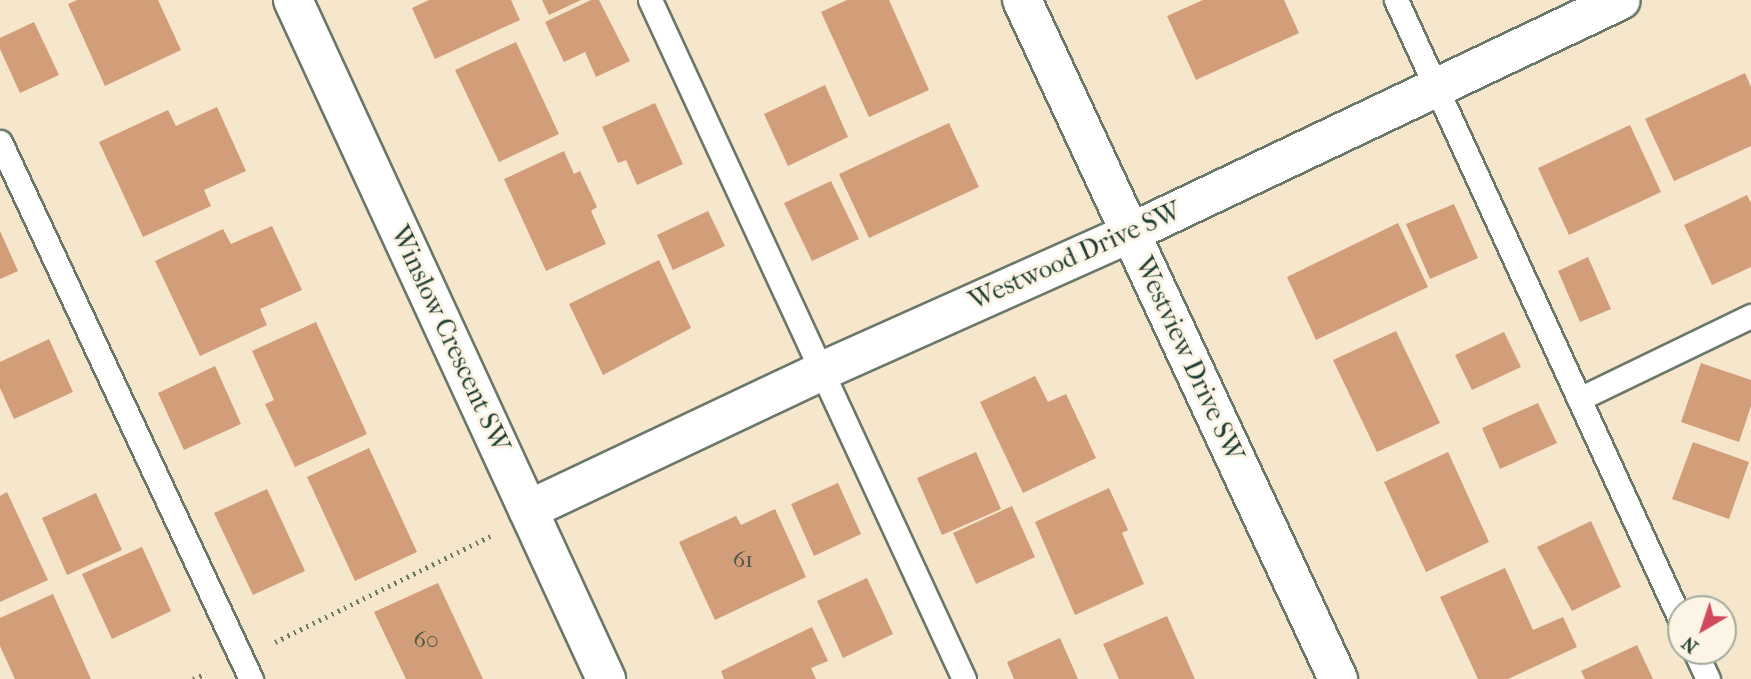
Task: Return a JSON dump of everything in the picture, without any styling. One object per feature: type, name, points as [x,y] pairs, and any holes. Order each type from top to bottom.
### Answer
[{"type":"street","name":"Winslow Crescent SW","points":[[293,0],[606,679]]},
{"type":"street","name":"Westview Drive SW","points":[[1022,0],[1338,679]]},
{"type":"street","name":"Westwood Drive SW","points":[[528,510],[822,371],[1130,233],[1621,0]]},
{"type":"lane","points":[[650,0],[964,679]]},
{"type":"lane","points":[[1396,0],[1669,595]]},
{"type":"lane","points":[[0,142],[246,669]]},
{"type":"lane","points":[[1578,399],[1751,316]]},
{"type":"path","points":[[193,679],[246,669],[481,541],[528,510]]},
{"type":"building","points":[[77,0],[158,0],[181,50],[105,86],[68,4]]},
{"type":"building","points":[[429,0],[511,0],[520,20],[435,59],[412,8]]},
{"type":"building","points":[[542,0],[581,0],[549,15]]},
{"type":"building","points":[[591,0],[599,0],[630,61],[596,77],[585,52],[564,62],[545,22]]},
{"type":"building","points":[[847,0],[889,0],[929,90],[869,117],[821,12]]},
{"type":"building","points":[[1203,0],[1284,0],[1299,33],[1196,80],[1167,16]]},
{"type":"building","points":[[34,22],[59,75],[20,93],[0,49],[0,38]]},
{"type":"building","points":[[516,42],[559,134],[499,162],[455,70]]},
{"type":"building","points":[[1745,73],[1751,87],[1751,146],[1674,181],[1645,119]]},
{"type":"building","points":[[825,85],[848,137],[788,166],[764,114]]},
{"type":"building","points":[[655,103],[683,164],[637,185],[626,160],[618,163],[602,127]]},
{"type":"building","points":[[217,107],[246,171],[204,190],[211,206],[143,237],[99,142],[168,110],[176,126]]},
{"type":"building","points":[[949,123],[979,187],[869,238],[839,174]]},
{"type":"building","points":[[1630,125],[1661,192],[1569,235],[1538,168]]},
{"type":"building","points":[[564,151],[574,174],[580,171],[597,207],[591,211],[606,244],[546,271],[504,179]]},
{"type":"building","points":[[831,181],[859,239],[812,261],[784,203]]},
{"type":"building","points":[[1747,195],[1751,203],[1751,267],[1712,285],[1684,225]]},
{"type":"building","points":[[1454,204],[1478,258],[1430,279],[1406,224]]},
{"type":"building","points":[[708,211],[725,246],[673,270],[657,235]]},
{"type":"building","points":[[1398,223],[1428,287],[1316,340],[1287,277]]},
{"type":"building","points":[[272,226],[302,290],[260,309],[267,325],[200,356],[155,261],[223,229],[231,244]]},
{"type":"building","points":[[0,231],[18,271],[0,279]]},
{"type":"building","points":[[1588,257],[1611,309],[1580,322],[1558,271]]},
{"type":"building","points":[[659,260],[691,328],[603,375],[569,304]]},
{"type":"building","points":[[316,322],[367,434],[295,467],[265,404],[274,400],[252,351]]},
{"type":"building","points":[[1396,331],[1440,423],[1377,452],[1333,360]]},
{"type":"building","points":[[1504,332],[1521,367],[1472,390],[1455,355]]},
{"type":"building","points":[[49,339],[73,392],[14,419],[0,388],[0,362]]},
{"type":"building","points":[[1701,363],[1751,380],[1751,406],[1739,442],[1681,422]]},
{"type":"building","points":[[215,366],[241,424],[184,450],[158,393]]},
{"type":"building","points":[[1035,376],[1048,402],[1066,394],[1096,458],[1023,493],[980,402]]},
{"type":"building","points":[[1538,403],[1557,443],[1500,469],[1482,428]]},
{"type":"building","points":[[1693,442],[1749,462],[1729,519],[1672,499]]},
{"type":"building","points":[[369,448],[417,552],[355,581],[307,477]]},
{"type":"building","points":[[976,452],[1001,509],[942,535],[917,478]]},
{"type":"building","points":[[1448,452],[1489,542],[1426,572],[1384,482]]},
{"type":"building","points":[[838,483],[861,534],[814,556],[791,504]]},
{"type":"building","points":[[1109,488],[1128,530],[1122,533],[1144,584],[1075,615],[1035,522]]},
{"type":"building","points":[[267,489],[305,571],[253,595],[214,513]]},
{"type":"building","points":[[7,492],[48,580],[0,602],[0,496]]},
{"type":"building","points":[[96,493],[122,550],[67,575],[42,518]]},
{"type":"building","points":[[1012,506],[1035,557],[976,584],[953,533]]},
{"type":"building","points":[[775,509],[806,577],[715,620],[679,542],[736,516],[741,525]]},
{"type":"building","points":[[1591,521],[1621,587],[1572,611],[1537,547]]},
{"type":"building","points":[[142,547],[171,611],[112,639],[82,574]]},
{"type":"building","points":[[1505,568],[1533,630],[1563,617],[1577,647],[1508,679],[1478,679],[1440,597]]},
{"type":"building","points":[[867,578],[893,634],[843,658],[817,601]]},
{"type":"building","points":[[438,583],[483,679],[406,679],[374,612]]},
{"type":"building","points":[[53,594],[91,679],[15,679],[0,646],[0,618]]},
{"type":"building","points":[[1167,616],[1195,679],[1119,679],[1103,644]]},
{"type":"building","points":[[812,627],[828,661],[811,668],[816,679],[724,679],[721,671]]},
{"type":"building","points":[[1060,638],[1078,679],[1014,679],[1007,662]]},
{"type":"building","points":[[1637,645],[1653,679],[1585,679],[1581,671]]}]
